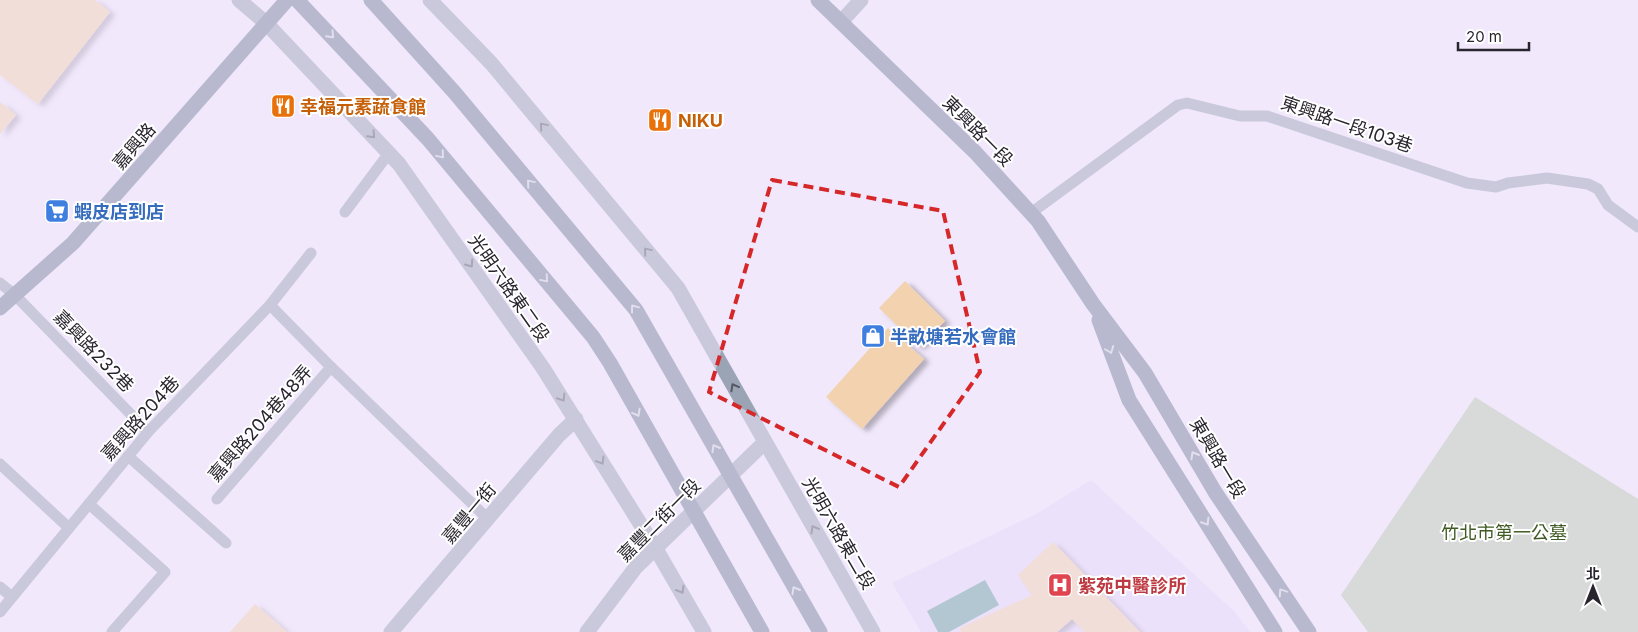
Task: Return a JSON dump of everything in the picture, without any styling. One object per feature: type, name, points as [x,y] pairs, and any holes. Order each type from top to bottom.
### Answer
[{"type":"street","name":"光明六路東二段","points":[[239,0],[266,23],[399,164],[543,368],[656,549],[704,632]]},
{"type":"street","name":"嘉興路","points":[[0,308],[73,243],[287,0]]},
{"type":"street","name":"光明六路東二段","points":[[297,0],[428,139],[593,337],[610,363],[693,513],[762,632]]},
{"type":"street","points":[[371,0],[455,93],[636,310],[820,632]]},
{"type":"street","name":"光明六路東二段","points":[[430,0],[491,63],[678,288],[873,632]]},
{"type":"street","name":"東興路一段","points":[[818,0],[976,152],[1038,221],[1093,304],[1145,373],[1215,492],[1309,632]]},
{"type":"street","points":[[842,22],[861,0]]},
{"type":"street","name":"東興路一段","points":[[1093,304],[1129,400],[1275,632]]},
{"type":"street","name":"嘉豐一街","points":[[391,632],[559,435],[576,419]]},
{"type":"street","name":"嘉豐二街一段","points":[[588,632],[636,567],[765,442]]},
{"type":"lane","name":"東興路一段103巷","points":[[1031,213],[1178,105],[1187,103],[1240,116],[1267,116],[1467,183],[1496,187],[1508,183],[1548,178],[1588,184],[1598,189],[1608,205],[1638,227]]},
{"type":"lane","points":[[345,212],[389,153]]},
{"type":"lane","name":"嘉興路204巷","points":[[0,612],[148,432],[270,305],[312,253]]},
{"type":"lane","name":"嘉興路232巷","points":[[0,283],[15,295],[148,432]]},
{"type":"lane","name":"嘉興路204巷48弄","points":[[217,499],[331,367],[270,305]]},
{"type":"lane","points":[[331,367],[488,519]]},
{"type":"lane","points":[[128,456],[226,543]]},
{"type":"lane","points":[[0,464],[69,528]]},
{"type":"lane","points":[[89,504],[165,572],[112,632]]},
{"type":"lane","points":[[0,587],[12,597]]},
{"type":"highlighted area","points":[[772,180],[943,211],[980,372],[899,487],[709,392]]},
{"type":"shaded area","points":[[1091,480],[1234,611],[1250,632],[921,632],[892,583],[1038,513]]},
{"type":"shaded area","points":[[985,580],[999,605],[949,632],[938,632],[927,611]]},
{"type":"green space","name":"竹北市第一公墓","points":[[1475,397],[1638,499],[1638,632],[1368,632],[1341,595]]},
{"type":"building","points":[[0,0],[95,0],[110,12],[38,104],[0,75]]},
{"type":"building","points":[[0,102],[16,115],[0,134]]},
{"type":"building","points":[[905,281],[945,321],[919,347],[879,308]]},
{"type":"building","points":[[888,328],[924,359],[862,429],[826,397]]},
{"type":"building","name":"紫苑中醫診所","points":[[1053,542],[1140,632],[1085,632],[1072,619],[1057,632],[961,632],[960,628],[1032,595],[1018,575]]},
{"type":"building","points":[[255,604],[287,632],[230,632]]},
{"type":"place","name":"幸福元素蔬食館","points":[[283,106]]},
{"type":"place","name":"NIKU","points":[[660,120]]},
{"type":"place","name":"蝦皮店到店","points":[[57,211]]},
{"type":"place","name":"半畝塘若水會館","points":[[873,336]]},
{"type":"place","name":"紫苑中醫診所","points":[[1060,585]]}]
